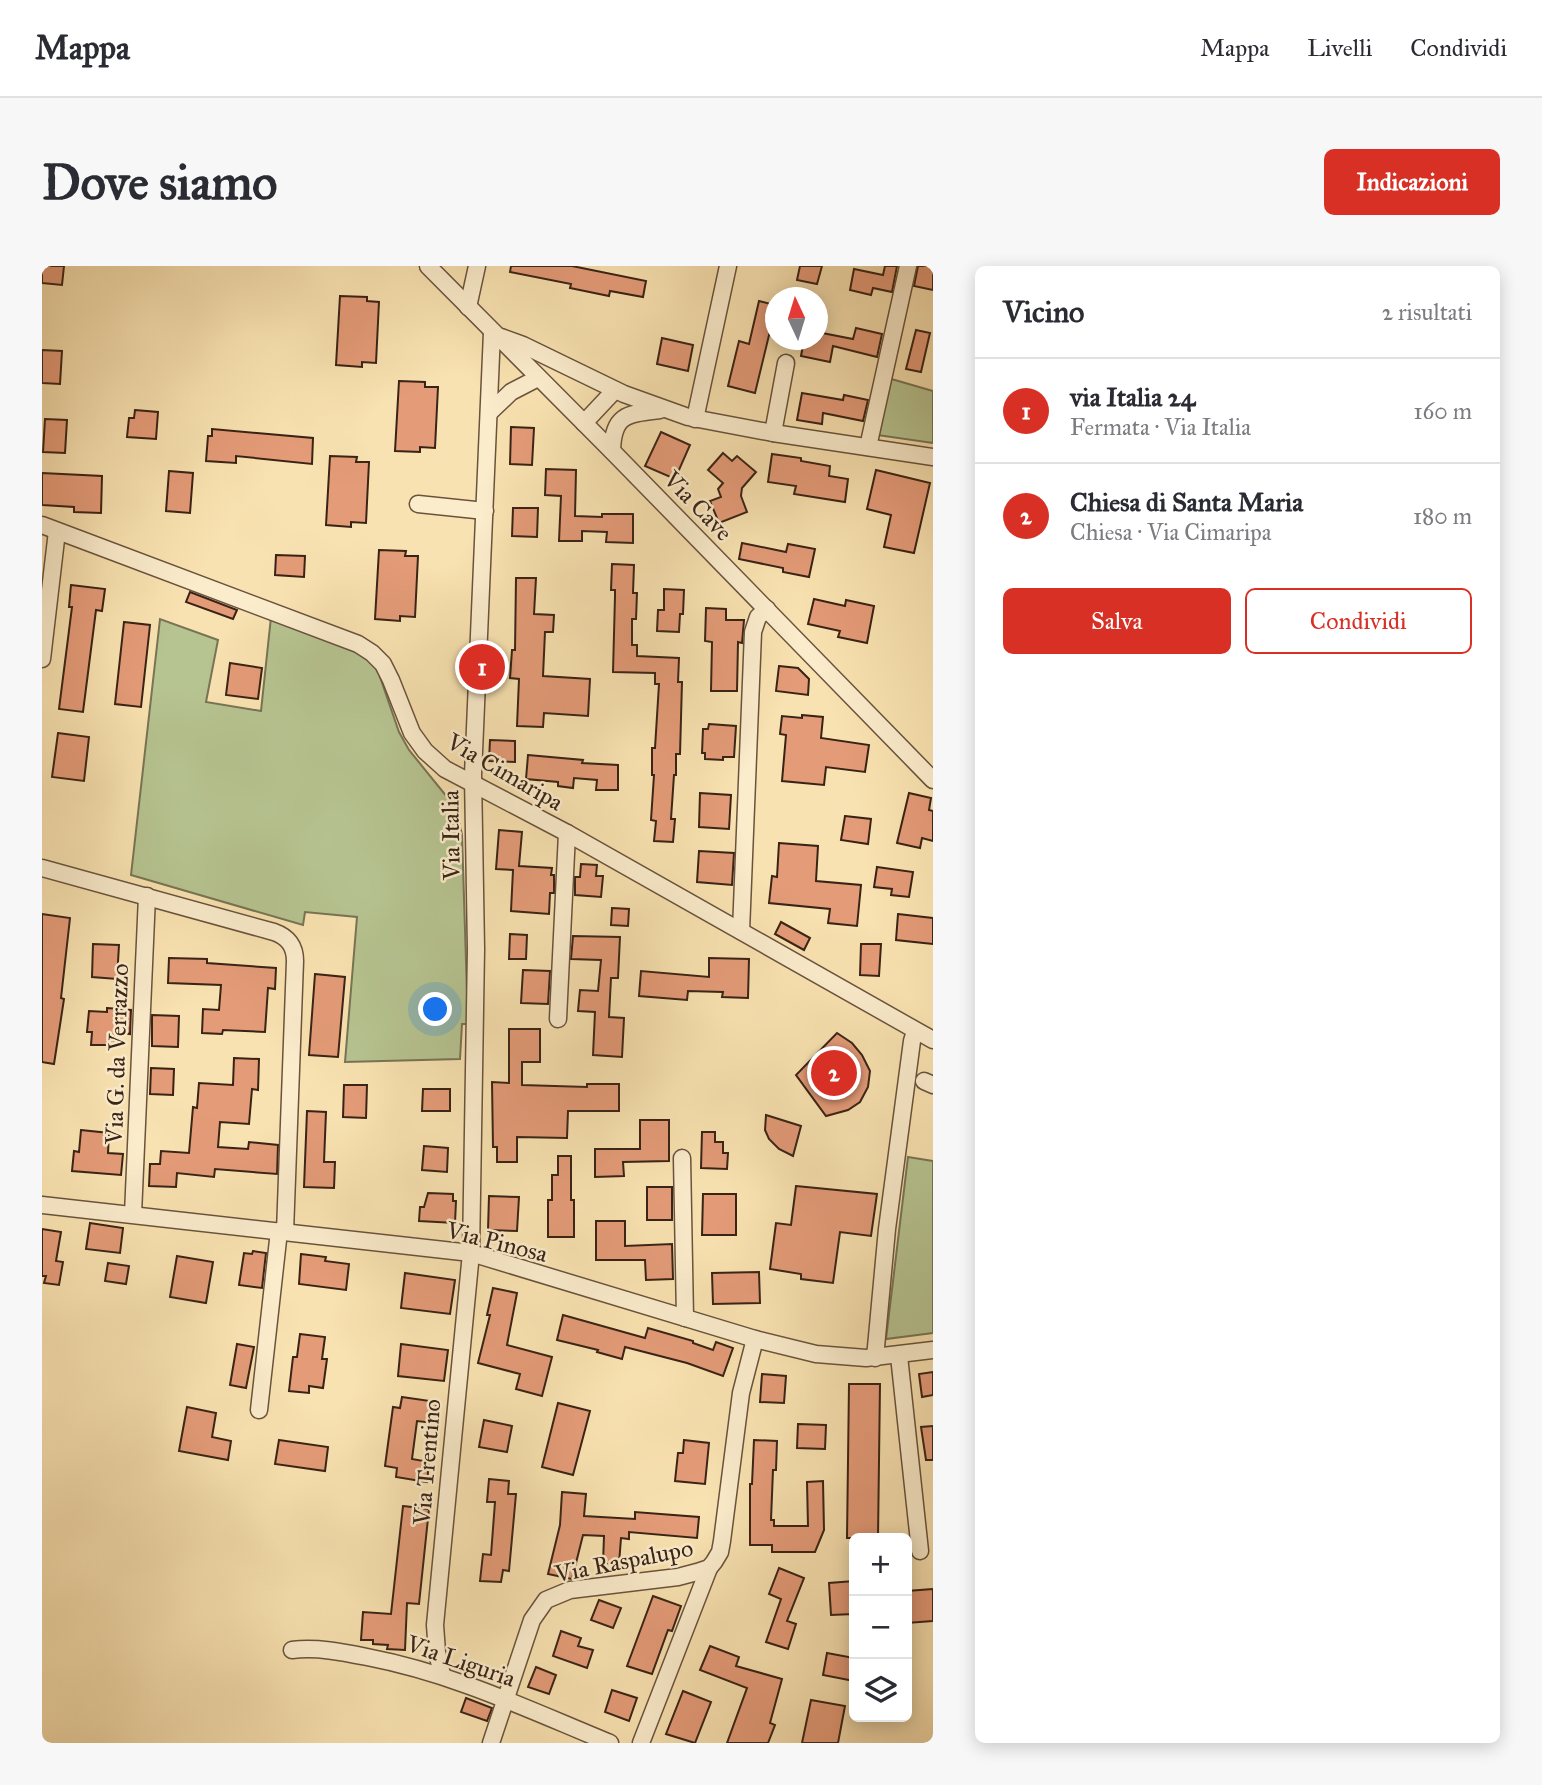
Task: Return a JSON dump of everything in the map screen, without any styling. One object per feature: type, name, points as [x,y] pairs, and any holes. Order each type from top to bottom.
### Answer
[{"type":"street","name":"Via Cave","points":[[428,266],[933,780]]},
{"type":"street","points":[[468,307],[477,266]]},
{"type":"street","points":[[695,419],[729,266]]},
{"type":"street","points":[[868,447],[908,266]]},
{"type":"street","points":[[494,334],[523,345],[615,390],[695,419],[933,457]]},
{"type":"street","name":"Via Italia","points":[[471,1254],[476,949],[472,784],[494,334]]},
{"type":"street","points":[[772,433],[786,363]]},
{"type":"street","points":[[489,412],[511,391],[538,378]]},
{"type":"street","points":[[584,423],[615,390]]},
{"type":"street","points":[[612,451],[614,429],[622,418],[634,413],[664,409]]},
{"type":"street","points":[[418,504],[485,511]]},
{"type":"street","points":[[42,659],[49,528]]},
{"type":"street","name":"Via Cimaripa","points":[[49,528],[363,647],[380,660],[406,721],[420,745],[439,764],[567,833],[933,1040]]},
{"type":"street","points":[[741,932],[753,632],[758,617],[767,609]]},
{"type":"street","points":[[558,1018],[567,833]]},
{"type":"street","points":[[42,868],[279,934],[292,946],[295,961],[292,1070],[282,1231],[259,1410]]},
{"type":"street","name":"Via G. da Verrazzo","points":[[133,1214],[147,896]]},
{"type":"street","points":[[875,1358],[887,1229],[915,1031]]},
{"type":"street","points":[[682,1158],[685,1318]]},
{"type":"street","name":"Via Pinosa","points":[[42,1205],[471,1254],[755,1339],[824,1355],[875,1358],[933,1350]]},
{"type":"street","name":"Via Trentino","points":[[442,1675],[436,1652],[435,1625],[471,1254]]},
{"type":"street","name":"Via Raspalupo","points":[[492,1743],[532,1620],[546,1600],[570,1590],[678,1577],[709,1568],[718,1556],[722,1546],[741,1393],[755,1339]]},
{"type":"street","points":[[899,1356],[920,1552]]},
{"type":"street","points":[[641,1743],[709,1568]]},
{"type":"street","name":"Via Liguria","points":[[292,1650],[340,1651],[442,1675],[610,1743]]},
{"type":"green space","points":[[888,378],[933,391],[933,443],[877,435]]},
{"type":"green space","points":[[271,617],[346,644],[372,661],[399,732],[409,750],[456,808],[462,835],[468,1024],[462,1024],[460,1059],[345,1062],[357,917],[305,912],[303,925],[131,875],[160,619],[218,640],[206,702],[261,711]]},
{"type":"green space","points":[[908,1157],[933,1161],[933,1333],[886,1339]]},
{"type":"building","points":[[42,266],[64,266],[62,285],[42,283]]},
{"type":"building","points":[[511,266],[572,266],[646,281],[643,297],[610,291],[609,296],[570,288],[571,284],[510,272]]},
{"type":"building","points":[[800,266],[822,266],[817,284],[797,280]]},
{"type":"building","points":[[885,266],[897,266],[892,292],[873,288],[871,295],[850,290],[854,269],[883,275]]},
{"type":"building","points":[[918,266],[933,266],[933,290],[914,286]]},
{"type":"building","points":[[340,296],[367,297],[367,301],[379,302],[376,363],[362,362],[362,367],[336,365]]},
{"type":"building","points":[[759,301],[765,302],[765,350],[755,393],[728,386],[739,341],[749,344]]},
{"type":"building","points":[[856,328],[882,334],[877,357],[833,346],[830,362],[801,356],[802,350],[828,350],[828,334],[853,339]]},
{"type":"building","points":[[916,330],[930,333],[921,372],[906,369]]},
{"type":"building","points":[[662,338],[693,345],[688,371],[657,364]]},
{"type":"building","points":[[42,350],[62,351],[60,384],[42,383]]},
{"type":"building","points":[[399,381],[425,382],[425,387],[438,387],[435,448],[420,447],[420,452],[395,451]]},
{"type":"building","points":[[802,393],[843,400],[844,395],[868,400],[863,421],[823,413],[822,424],[797,420]]},
{"type":"building","points":[[135,410],[158,412],[156,439],[127,437],[129,418],[134,418]]},
{"type":"building","points":[[45,419],[67,420],[65,453],[43,452]]},
{"type":"building","points":[[511,427],[534,428],[532,465],[510,464]]},
{"type":"building","points":[[212,429],[313,438],[312,464],[236,456],[236,463],[206,461],[208,436],[212,436]]},
{"type":"building","points":[[661,432],[690,445],[675,479],[645,466]]},
{"type":"building","points":[[723,453],[732,461],[737,456],[756,472],[742,488],[741,496],[747,512],[719,523],[710,501],[721,497],[718,489],[723,483],[708,470]]},
{"type":"building","points":[[772,454],[830,466],[829,476],[848,479],[845,502],[794,494],[796,486],[768,482]]},
{"type":"building","points":[[330,456],[357,457],[356,462],[369,462],[366,523],[351,522],[351,527],[326,525]]},
{"type":"building","points":[[546,469],[576,470],[575,516],[633,514],[633,543],[606,542],[607,532],[582,531],[582,541],[559,541],[561,496],[545,495]]},
{"type":"building","points":[[876,470],[930,483],[914,553],[884,547],[891,515],[867,509]]},
{"type":"building","points":[[169,471],[193,473],[190,513],[166,511]]},
{"type":"building","points":[[42,473],[102,476],[101,513],[74,512],[74,507],[42,505]]},
{"type":"building","points":[[513,508],[538,508],[537,537],[512,536]]},
{"type":"building","points":[[742,543],[786,552],[788,544],[815,549],[809,577],[783,572],[783,568],[739,559]]},
{"type":"building","points":[[379,550],[406,551],[405,556],[418,556],[415,617],[400,616],[400,621],[375,619]]},
{"type":"building","points":[[276,555],[305,556],[304,577],[275,575]]},
{"type":"building","points":[[612,564],[634,565],[633,593],[637,593],[636,619],[632,619],[632,645],[637,645],[637,656],[679,658],[678,682],[682,682],[680,754],[676,754],[674,775],[671,819],[675,819],[673,842],[654,841],[656,821],[651,820],[654,775],[652,748],[655,748],[659,684],[655,684],[655,673],[613,672],[615,590],[611,590]]},
{"type":"building","points":[[516,578],[536,578],[534,614],[554,615],[553,632],[545,632],[543,676],[590,679],[588,716],[544,713],[543,727],[517,726],[519,679],[510,678],[512,650],[515,650]]},
{"type":"building","points":[[71,585],[105,589],[102,611],[96,610],[83,712],[59,709],[72,607],[69,607]]},
{"type":"building","points":[[664,589],[684,590],[679,632],[657,631],[658,610],[664,610]]},
{"type":"building","points":[[190,592],[237,610],[233,619],[186,602]]},
{"type":"building","points":[[814,599],[845,606],[846,600],[874,606],[867,643],[838,637],[840,631],[808,624]]},
{"type":"building","points":[[706,608],[726,609],[726,620],[744,620],[742,643],[738,642],[737,691],[711,691],[712,642],[705,641]]},
{"type":"building","points":[[124,622],[150,625],[141,707],[115,704]]},
{"type":"building","points":[[230,663],[262,668],[258,699],[226,695]]},
{"type":"building","points":[[779,666],[798,668],[809,679],[808,695],[776,691]]},
{"type":"building","points":[[802,715],[823,717],[821,738],[869,745],[865,772],[826,767],[824,785],[782,781],[786,735],[780,734],[782,716],[802,718]]},
{"type":"building","points":[[709,724],[736,726],[734,757],[723,757],[723,760],[705,759],[705,753],[702,753],[703,729],[708,729]]},
{"type":"building","points":[[58,733],[89,737],[84,781],[52,777]]},
{"type":"building","points":[[490,740],[515,741],[515,762],[489,761]]},
{"type":"building","points":[[528,755],[618,765],[618,790],[596,790],[597,780],[574,778],[573,788],[558,786],[558,782],[526,779]]},
{"type":"building","points":[[700,793],[731,795],[729,829],[699,827]]},
{"type":"building","points":[[909,793],[931,798],[929,810],[933,811],[933,841],[922,838],[920,848],[897,843]]},
{"type":"building","points":[[845,816],[871,819],[868,844],[841,840]]},
{"type":"building","points":[[499,830],[522,832],[519,866],[552,868],[554,893],[550,893],[549,914],[511,911],[513,870],[496,869]]},
{"type":"building","points":[[779,843],[818,846],[816,881],[861,885],[857,926],[828,923],[830,909],[769,903],[772,876],[777,877]]},
{"type":"building","points":[[699,851],[734,853],[732,885],[697,882]]},
{"type":"building","points":[[581,864],[597,865],[596,876],[603,876],[601,897],[575,895],[575,877],[580,877]]},
{"type":"building","points":[[877,867],[913,872],[909,897],[891,895],[892,889],[874,887]]},
{"type":"building","points":[[612,908],[629,909],[628,926],[611,925]]},
{"type":"building","points":[[42,914],[70,918],[61,998],[64,999],[54,1064],[42,1062]]},
{"type":"building","points":[[898,914],[933,918],[933,944],[896,940]]},
{"type":"building","points":[[781,922],[810,938],[804,950],[775,934]]},
{"type":"building","points":[[510,934],[527,935],[526,959],[509,959]]},
{"type":"building","points":[[573,936],[620,937],[618,978],[611,978],[609,1017],[624,1018],[622,1057],[593,1055],[595,1012],[578,1011],[580,990],[598,991],[601,960],[571,959]]},
{"type":"building","points":[[93,944],[119,945],[117,979],[92,977]]},
{"type":"building","points":[[861,944],[881,944],[879,976],[860,975]]},
{"type":"building","points":[[169,958],[207,959],[207,963],[276,968],[275,989],[268,988],[265,1032],[223,1030],[222,1034],[202,1033],[203,1009],[219,1010],[221,985],[168,983]]},
{"type":"building","points":[[709,958],[749,959],[748,998],[722,997],[723,992],[688,991],[687,1000],[639,996],[641,971],[709,977]]},
{"type":"building","points":[[523,970],[550,971],[548,1004],[521,1003]]},
{"type":"building","points":[[315,974],[345,977],[338,1057],[309,1055]]},
{"type":"building","points":[[107,1008],[131,1010],[130,1034],[115,1032],[114,1045],[91,1045],[92,1032],[87,1032],[89,1011],[107,1012]]},
{"type":"building","points":[[152,1015],[179,1016],[178,1047],[152,1046]]},
{"type":"building","points":[[509,1029],[540,1029],[540,1062],[522,1062],[522,1085],[587,1087],[587,1084],[619,1084],[619,1111],[568,1111],[567,1138],[517,1137],[517,1162],[497,1162],[497,1147],[493,1147],[492,1082],[509,1083]]},
{"type":"building","points":[[837,1033],[852,1043],[862,1055],[870,1071],[868,1087],[860,1102],[848,1110],[826,1116],[796,1075]]},
{"type":"building","points":[[234,1058],[259,1059],[258,1090],[252,1089],[249,1124],[220,1122],[218,1147],[248,1149],[249,1142],[278,1145],[277,1174],[215,1169],[214,1177],[177,1173],[176,1187],[149,1186],[150,1164],[160,1164],[161,1151],[189,1153],[193,1107],[197,1108],[199,1083],[233,1085]]},
{"type":"building","points":[[151,1068],[174,1069],[173,1095],[150,1094]]},
{"type":"building","points":[[344,1085],[367,1085],[366,1118],[343,1117]]},
{"type":"building","points":[[423,1089],[450,1089],[450,1111],[422,1111]]},
{"type":"building","points":[[307,1111],[326,1112],[324,1162],[335,1162],[334,1188],[304,1187]]},
{"type":"building","points":[[766,1115],[801,1126],[793,1156],[779,1149],[769,1139],[765,1130]]},
{"type":"building","points":[[640,1120],[669,1120],[669,1161],[623,1162],[624,1176],[595,1177],[595,1149],[640,1149]]},
{"type":"building","points":[[81,1130],[109,1133],[108,1153],[123,1154],[121,1175],[72,1171],[74,1151],[79,1152]]},
{"type":"building","points":[[702,1132],[715,1132],[715,1142],[723,1142],[723,1153],[728,1153],[727,1169],[701,1168]]},
{"type":"building","points":[[424,1146],[448,1148],[447,1172],[422,1170]]},
{"type":"building","points":[[558,1156],[571,1156],[574,1237],[548,1237],[548,1200],[552,1200],[552,1175],[558,1175]]},
{"type":"building","points":[[796,1186],[877,1194],[871,1236],[840,1232],[833,1283],[801,1279],[801,1274],[770,1269],[776,1223],[791,1225]]},
{"type":"building","points":[[647,1187],[672,1187],[672,1220],[647,1220]]},
{"type":"building","points":[[428,1193],[453,1194],[453,1201],[456,1201],[455,1223],[419,1221],[420,1207],[424,1207]]},
{"type":"building","points":[[703,1194],[736,1194],[736,1235],[702,1235]]},
{"type":"building","points":[[489,1196],[519,1197],[517,1231],[488,1230]]},
{"type":"building","points":[[596,1221],[625,1221],[625,1246],[672,1244],[673,1279],[646,1280],[645,1260],[596,1260]]},
{"type":"building","points":[[90,1223],[123,1228],[120,1253],[86,1249]]},
{"type":"building","points":[[42,1229],[61,1232],[56,1261],[63,1262],[59,1285],[44,1283],[46,1276],[42,1276]]},
{"type":"building","points":[[253,1251],[266,1253],[262,1288],[239,1285],[244,1253],[252,1254]]},
{"type":"building","points":[[301,1254],[326,1257],[325,1261],[349,1264],[346,1290],[299,1284]]},
{"type":"building","points":[[177,1256],[213,1262],[206,1303],[170,1297]]},
{"type":"building","points":[[108,1263],[129,1266],[126,1284],[105,1281]]},
{"type":"building","points":[[759,1272],[760,1303],[713,1304],[712,1273]]},
{"type":"building","points":[[405,1273],[455,1280],[450,1314],[401,1308]]},
{"type":"building","points":[[493,1288],[517,1293],[507,1345],[552,1357],[542,1396],[516,1389],[520,1374],[478,1363],[490,1315],[487,1315]]},
{"type":"building","points":[[563,1315],[645,1338],[648,1328],[693,1341],[713,1350],[716,1342],[733,1348],[723,1376],[687,1363],[625,1347],[622,1359],[557,1340]]},
{"type":"building","points":[[300,1334],[325,1337],[322,1359],[327,1359],[323,1388],[309,1386],[309,1393],[289,1391],[293,1357],[297,1357]]},
{"type":"building","points":[[237,1344],[254,1347],[246,1388],[230,1385]]},
{"type":"building","points":[[401,1344],[448,1350],[444,1381],[398,1376]]},
{"type":"building","points":[[933,1372],[933,1395],[922,1397],[919,1374]]},
{"type":"building","points":[[762,1374],[786,1376],[784,1403],[760,1402]]},
{"type":"building","points":[[849,1384],[880,1384],[878,1533],[849,1533],[847,1538]]},
{"type":"building","points":[[402,1397],[437,1402],[434,1423],[417,1421],[412,1459],[429,1462],[427,1482],[396,1477],[397,1468],[385,1466],[393,1407],[400,1408]]},
{"type":"building","points":[[558,1403],[590,1411],[573,1475],[542,1467]]},
{"type":"building","points":[[187,1407],[216,1413],[212,1437],[231,1441],[228,1460],[179,1451]]},
{"type":"building","points":[[484,1420],[512,1426],[507,1452],[479,1447]]},
{"type":"building","points":[[798,1424],[826,1425],[825,1449],[797,1448]]},
{"type":"building","points":[[933,1426],[933,1460],[926,1460],[921,1427]]},
{"type":"building","points":[[279,1440],[328,1447],[325,1471],[275,1464]]},
{"type":"building","points":[[684,1440],[709,1443],[705,1484],[675,1481],[678,1453],[683,1453]]},
{"type":"building","points":[[754,1440],[777,1441],[771,1520],[774,1520],[774,1526],[808,1526],[807,1482],[823,1481],[824,1530],[815,1552],[772,1552],[772,1545],[750,1545],[750,1484]]},
{"type":"building","points":[[489,1479],[509,1481],[508,1494],[516,1494],[509,1571],[503,1570],[501,1582],[480,1581],[483,1554],[491,1555],[495,1502],[487,1502]]},
{"type":"building","points":[[562,1492],[586,1494],[584,1516],[635,1519],[635,1512],[699,1517],[697,1538],[629,1532],[629,1539],[621,1538],[619,1564],[603,1563],[604,1536],[583,1535],[572,1579],[548,1574],[560,1525]]},
{"type":"building","points":[[403,1506],[429,1509],[419,1604],[407,1603],[405,1650],[387,1649],[388,1645],[373,1644],[373,1640],[361,1640],[363,1612],[391,1614]]},
{"type":"building","points":[[779,1568],[804,1578],[787,1621],[796,1624],[788,1649],[766,1642],[781,1599],[769,1594]]},
{"type":"building","points":[[849,1581],[849,1614],[831,1615],[829,1583]]},
{"type":"building","points":[[933,1589],[933,1621],[912,1623],[912,1591]]},
{"type":"building","points":[[653,1596],[681,1606],[672,1631],[668,1630],[652,1674],[627,1666]]},
{"type":"building","points":[[599,1600],[621,1608],[613,1628],[591,1620]]},
{"type":"building","points":[[561,1631],[581,1638],[578,1646],[593,1650],[587,1668],[553,1656]]},
{"type":"building","points":[[710,1646],[739,1657],[736,1666],[782,1679],[770,1723],[775,1725],[768,1743],[727,1743],[747,1688],[700,1670]]},
{"type":"building","points":[[827,1653],[849,1657],[849,1680],[823,1675]]},
{"type":"building","points":[[536,1667],[556,1675],[549,1694],[528,1687]]},
{"type":"building","points":[[612,1690],[637,1698],[629,1721],[605,1712]]},
{"type":"building","points":[[683,1691],[711,1702],[695,1743],[666,1734]]},
{"type":"building","points":[[466,1698],[492,1708],[487,1721],[461,1712]]},
{"type":"building","points":[[811,1700],[845,1706],[838,1743],[802,1743]]},
{"type":"place","name":"via Italia 24","points":[[482,667]]},
{"type":"place","name":"Chiesa di Santa Maria","points":[[834,1073]]}]
